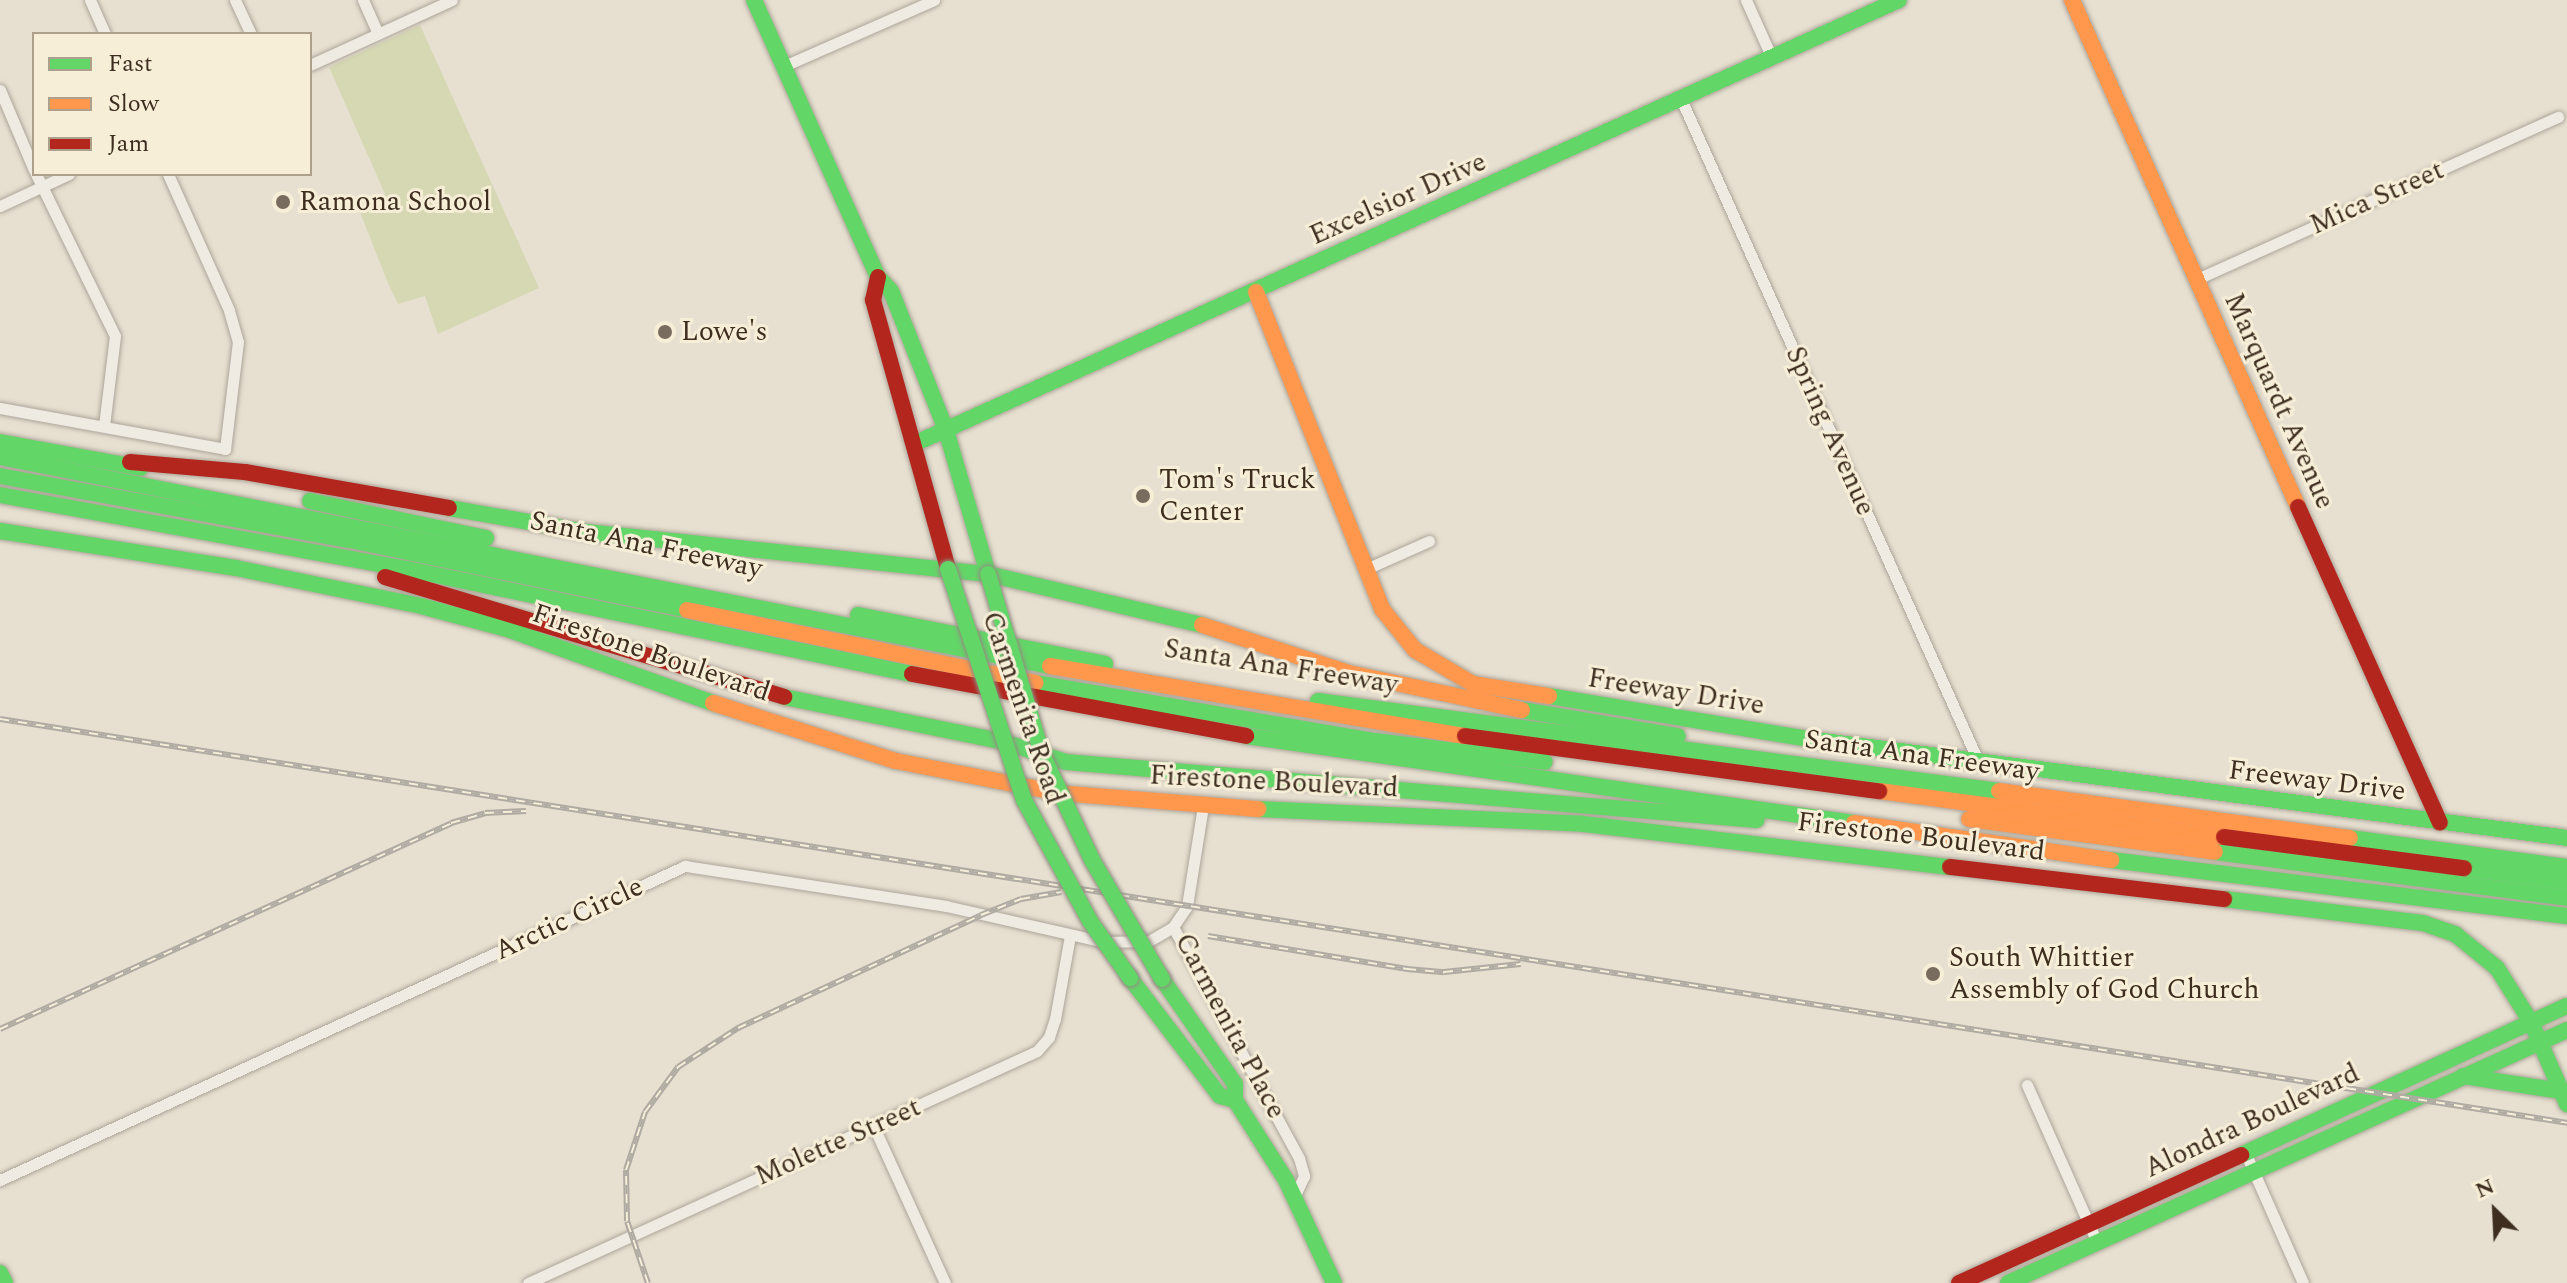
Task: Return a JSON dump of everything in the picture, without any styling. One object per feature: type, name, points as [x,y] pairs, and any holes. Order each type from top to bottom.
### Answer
[{"type":"main road","name":"Carmenita Road","points":[[754,0],[878,277],[891,291],[946,430],[1042,754],[1092,860],[1162,979],[1235,1084],[1235,1100],[1294,1197],[1334,1283]]},
{"type":"main road","name":"Excelsior Drive","points":[[916,443],[1899,0]]},
{"type":"main road","name":"Marquardt Avenue","points":[[2072,0],[2440,823]]},
{"type":"main road","name":"Carmenita Road","points":[[878,277],[873,300],[916,443],[948,569],[1001,741],[1055,861],[1130,978],[1220,1096],[1235,1100]]},
{"type":"main road","name":"Freeway Drive","points":[[1256,292],[1382,609],[1404,639],[1441,670],[1473,684],[1979,763],[2567,838]]},
{"type":"main road","name":"Santa Ana Freeway","points":[[0,442],[1161,674],[1312,701],[2567,867]]},
{"type":"main road","points":[[0,457],[967,652],[1309,713],[2567,882]]},
{"type":"main road","points":[[94,459],[245,472],[587,532],[988,574],[1193,622],[1349,673],[1429,691],[1911,780]]},
{"type":"main road","points":[[0,476],[321,534],[844,645],[1228,718],[2567,898]]},
{"type":"main road","points":[[0,495],[195,528],[1057,704],[1407,760],[2567,916]]},
{"type":"main road","points":[[195,528],[399,580],[780,696],[1001,741],[1066,762],[1717,819],[1865,824]]},
{"type":"main road","name":"Firestone Boulevard","points":[[0,531],[236,568],[421,606],[507,629],[753,717],[896,761],[1059,793],[1203,806],[1583,824],[2423,923],[2455,934],[2483,954],[2510,984],[2531,1022]]},
{"type":"main road","name":"Alondra Boulevard","points":[[1959,1283],[2567,1006]]},
{"type":"main road","points":[[2531,1022],[2565,1094]]},
{"type":"main road","name":"Alondra Boulevard","points":[[2008,1283],[2567,1030]]},
{"type":"main road","points":[[2462,1076],[2565,1094]]},
{"type":"main road","points":[[0,1273],[5,1283]]},
{"type":"street","points":[[90,0],[104,32]]},
{"type":"street","points":[[235,0],[250,32]]},
{"type":"street","points":[[363,0],[378,34]]},
{"type":"street","points":[[312,64],[452,0]]},
{"type":"street","points":[[784,66],[934,0]]},
{"type":"street","points":[[1746,0],[1772,58]]},
{"type":"street","points":[[0,90],[32,165]]},
{"type":"street","name":"Spring Avenue","points":[[1681,99],[1979,763]]},
{"type":"street","name":"Mica Street","points":[[2197,279],[2558,117]]},
{"type":"street","points":[[37,176],[115,336],[104,426]]},
{"type":"street","points":[[0,206],[65,176]]},
{"type":"street","points":[[0,408],[225,449],[238,342],[229,310],[169,176]]},
{"type":"street","points":[[1366,569],[1429,541]]},
{"type":"street","name":"Carmenita Place","points":[[1203,806],[1187,906],[1173,927],[1299,1158],[1304,1176],[1294,1197]]},
{"type":"street","name":"Arctic Circle","points":[[0,1180],[685,866],[946,906],[1070,936],[1149,941],[1173,927]]},
{"type":"street","name":"Molette Street","points":[[528,1283],[1037,1051],[1055,1019],[1070,936]]},
{"type":"street","points":[[2027,1085],[2097,1242]]},
{"type":"street","points":[[873,1125],[945,1283]]},
{"type":"street","points":[[2245,1152],[2303,1283]]},
{"type":"green space","points":[[420,25],[539,288],[438,334],[425,296],[398,304],[388,283],[358,207],[385,194],[329,67]]},
{"type":"railway","points":[[0,719],[2567,1123]]},
{"type":"railway","points":[[0,1029],[451,823],[485,813],[526,811]]},
{"type":"railway","points":[[648,1283],[627,1221],[626,1170],[645,1112],[678,1067],[738,1028],[981,915],[1021,899],[1061,892]]},
{"type":"railway","points":[[1208,936],[1407,969],[1444,972],[1521,964]]},
{"type":"traffic: fast","points":[[754,0],[878,277],[891,291],[946,430],[988,574]]},
{"type":"traffic: fast","points":[[916,443],[1899,0]]},
{"type":"traffic: fast","points":[[0,442],[141,468]]},
{"type":"traffic: fast","points":[[0,457],[1050,666]]},
{"type":"traffic: fast","points":[[0,476],[350,540],[687,610]]},
{"type":"traffic: fast","points":[[0,495],[407,569],[912,674]]},
{"type":"traffic: fast","points":[[310,501],[486,538]]},
{"type":"traffic: fast","points":[[449,508],[587,532],[988,574],[1202,625]]},
{"type":"traffic: fast","points":[[0,531],[236,568],[421,606],[507,629],[713,703]]},
{"type":"traffic: fast","points":[[948,569],[1024,800],[1090,921],[1130,978]]},
{"type":"traffic: fast","points":[[988,574],[1042,754],[1092,860],[1162,979]]},
{"type":"traffic: fast","points":[[858,615],[1105,664]]},
{"type":"traffic: fast","points":[[1035,683],[1375,741],[1545,762]]},
{"type":"traffic: fast","points":[[1549,696],[1816,740],[2567,838]]},
{"type":"traffic: fast","points":[[784,697],[1001,741],[1066,762],[1757,820]]},
{"type":"traffic: fast","points":[[1318,701],[1999,791]]},
{"type":"traffic: fast","points":[[1522,710],[1678,736]]},
{"type":"traffic: fast","points":[[1246,736],[1854,823]]},
{"type":"traffic: fast","points":[[1258,809],[1583,824],[1950,867]]},
{"type":"traffic: fast","points":[[2350,838],[2567,867]]},
{"type":"traffic: fast","points":[[2215,852],[2567,898]]},
{"type":"traffic: fast","points":[[2111,860],[2567,916]]},
{"type":"traffic: fast","points":[[2464,868],[2567,882]]},
{"type":"traffic: fast","points":[[2224,899],[2423,923],[2455,934],[2497,968],[2531,1022],[2567,1104]]},
{"type":"traffic: fast","points":[[1130,978],[1220,1096],[1235,1100]]},
{"type":"traffic: fast","points":[[1162,979],[1235,1084],[1235,1100],[1286,1180],[1334,1283]]},
{"type":"traffic: fast","points":[[2241,1155],[2567,1006]]},
{"type":"traffic: fast","points":[[2008,1283],[2567,1030]]},
{"type":"traffic: fast","points":[[2463,1076],[2561,1091]]},
{"type":"traffic: fast","points":[[0,1273],[5,1283]]},
{"type":"traffic: slow","points":[[2072,0],[2298,507]]},
{"type":"traffic: slow","points":[[1256,292],[1382,609],[1415,650],[1473,684],[1549,696]]},
{"type":"traffic: slow","points":[[687,610],[1035,683]]},
{"type":"traffic: slow","points":[[1202,625],[1349,673],[1522,710]]},
{"type":"traffic: slow","points":[[1050,666],[1465,736]]},
{"type":"traffic: slow","points":[[713,703],[896,761],[1059,793],[1258,809]]},
{"type":"traffic: slow","points":[[1879,791],[2224,837]]},
{"type":"traffic: slow","points":[[1999,791],[2350,838]]},
{"type":"traffic: slow","points":[[1969,819],[2215,852]]},
{"type":"traffic: slow","points":[[1854,823],[2111,860]]},
{"type":"traffic: jam","points":[[878,277],[873,300],[948,569]]},
{"type":"traffic: jam","points":[[130,462],[245,472],[449,508]]},
{"type":"traffic: jam","points":[[2298,507],[2440,823]]},
{"type":"traffic: jam","points":[[385,577],[784,697]]},
{"type":"traffic: jam","points":[[912,674],[1246,736]]},
{"type":"traffic: jam","points":[[1465,736],[1879,791]]},
{"type":"traffic: jam","points":[[2224,837],[2464,868]]},
{"type":"traffic: jam","points":[[1950,867],[2224,899]]},
{"type":"traffic: jam","points":[[1959,1283],[2241,1155]]},
{"type":"place","name":"Ramona School","points":[[283,202]]},
{"type":"place","name":"Lowe's","points":[[665,332]]},
{"type":"place","name":"Tom's Truck Center","points":[[1143,496]]},
{"type":"place","name":"South Whittier Assembly of God Church","points":[[1933,974]]}]
